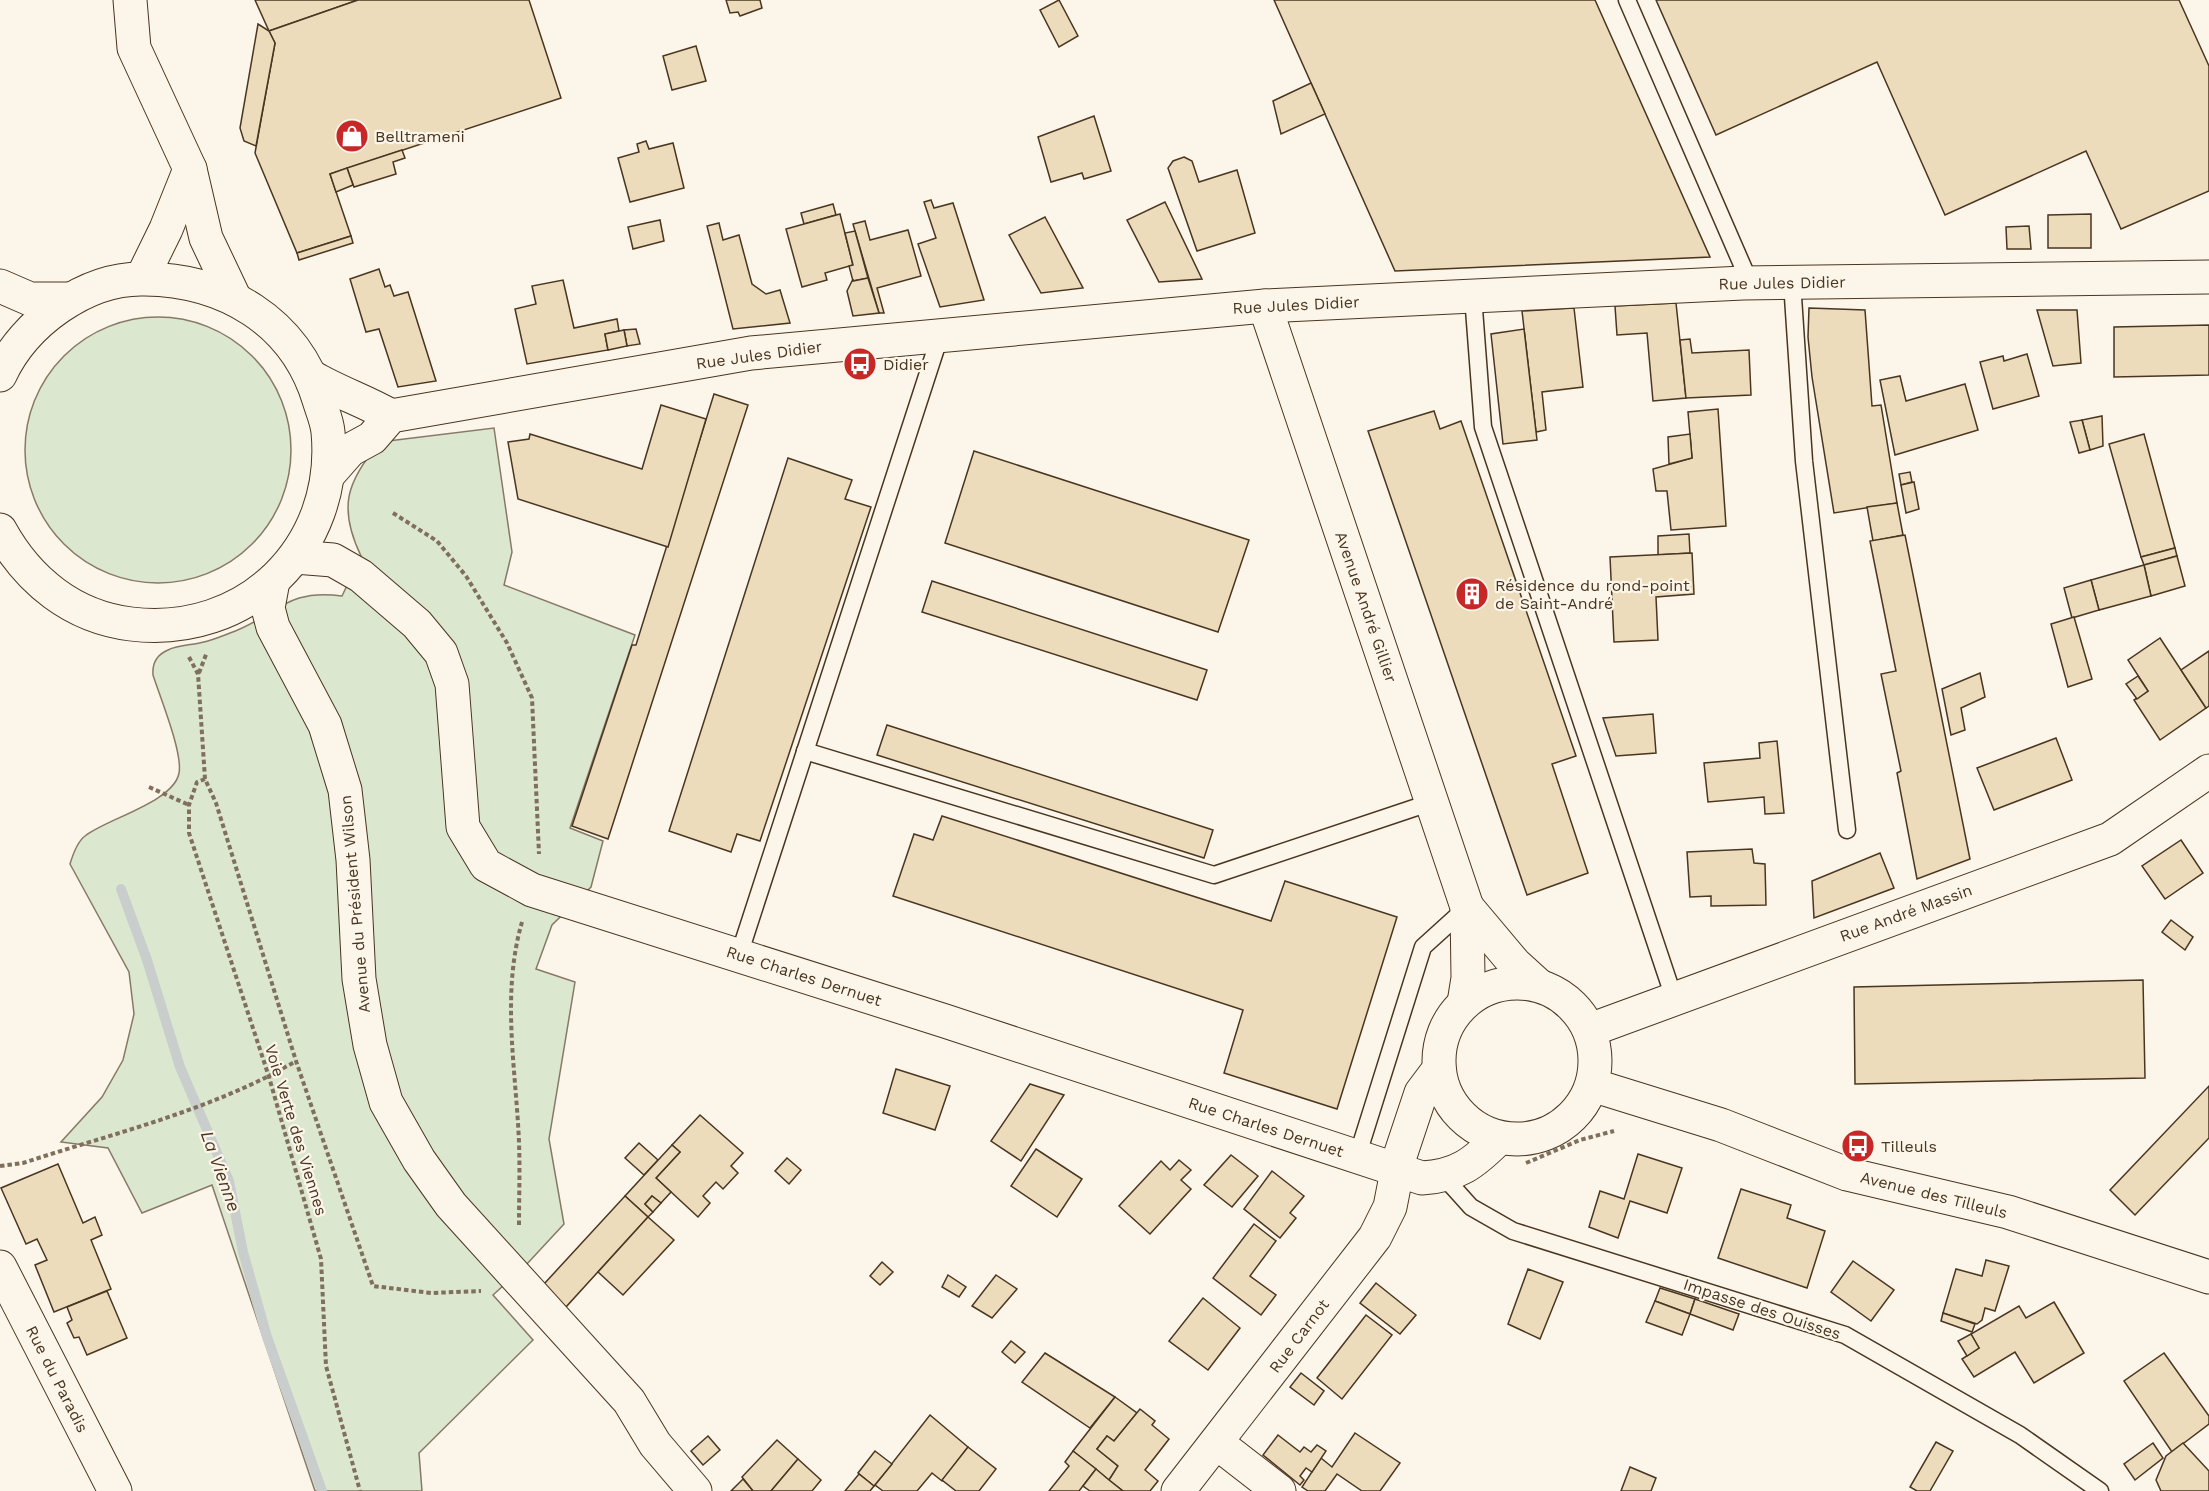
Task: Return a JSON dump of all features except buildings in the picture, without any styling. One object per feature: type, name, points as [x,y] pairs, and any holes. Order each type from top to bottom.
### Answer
[{"type":"street","points":[[130,0],[134,48],[190,169],[206,238],[234,297]]},
{"type":"street","points":[[142,278],[166,229],[190,169]]},
{"type":"street","name":"Rue Jules Didier","points":[[391,416],[751,353],[1265,306],[1750,283],[2209,277]]},
{"type":"street","points":[[0,375],[7,360],[35,325],[71,299],[105,285],[142,278],[189,281],[234,297],[280,331],[312,376],[328,430],[328,475],[317,518],[295,557],[273,581],[240,606],[200,621],[158,628],[110,622],[74,607],[41,585],[5,545]]},
{"type":"street","points":[[0,286],[30,299],[71,299]]},
{"type":"street","name":"Avenue André Gillier","points":[[1265,306],[1467,907],[1468,978],[1464,1003]]},
{"type":"street","points":[[312,376],[337,392],[365,401],[391,416],[372,438],[350,450],[328,475]]},
{"type":"street","name":"Rue Charles Dernuet","points":[[295,557],[333,560],[361,576],[417,624],[441,653],[453,684],[463,827],[486,864],[532,890],[739,955],[1397,1171],[1422,1178],[1444,1177]]},
{"type":"street","name":"Avenue du Président Wilson","points":[[273,581],[268,608],[273,627],[325,725],[345,790],[356,900],[359,979],[376,1073],[387,1102],[419,1160],[451,1205],[628,1401],[655,1444],[695,1491]]},
{"type":"street","name":"Rue André Massin","points":[[1590,1030],[2110,839],[2209,771]]},
{"type":"street","name":"Avenue André Gillier","points":[[1467,907],[1515,964],[1537,984]]},
{"type":"street","points":[[1517,982],[1537,984],[1558,994],[1577,1009],[1590,1030],[1596,1057],[1592,1085],[1584,1103],[1556,1130],[1538,1137],[1518,1140],[1499,1138],[1481,1131],[1458,1113],[1443,1088],[1439,1069],[1443,1033],[1451,1017],[1480,991],[1498,984],[1517,982]]},
{"type":"street","name":"Rue Carnot","points":[[1178,1491],[1375,1237],[1390,1207],[1400,1156],[1421,1093],[1439,1069]]},
{"type":"street","name":"Avenue des Tilleuls","points":[[1592,1085],[1721,1125],[1847,1174],[2008,1212],[2209,1277]]},
{"type":"street","points":[[1444,1177],[1481,1157],[1499,1138]]},
{"type":"street","name":"Rue du Paradis","points":[[0,1267],[115,1491]]},
{"type":"street","points":[[1217,1443],[1279,1491]]},
{"type":"lane","points":[[1627,0],[1750,283]]},
{"type":"lane","points":[[1792,282],[1804,461],[1847,830]]},
{"type":"lane","points":[[1473,296],[1483,427],[1674,999]]},
{"type":"lane","points":[[739,955],[940,336]]},
{"type":"lane","points":[[805,751],[1214,875],[1432,802]]},
{"type":"lane","points":[[1357,1157],[1423,947],[1467,907]]},
{"type":"lane","name":"Impasse des Ouisses","points":[[1444,1177],[1471,1207],[1513,1231],[1845,1335],[2020,1435],[2100,1491]]},
{"type":"path","points":[[198,674],[206,779],[216,803],[296,1061],[373,1286],[431,1293],[483,1291],[510,1270],[519,1240],[519,1142],[510,1008],[516,943],[532,890],[540,849],[531,698],[507,643],[465,576],[437,541],[393,513]]},
{"type":"path","name":"Voie Verte des Viennes","points":[[206,779],[197,782],[189,804],[189,834],[269,1077],[321,1259],[326,1366],[360,1491]]},
{"type":"path","points":[[149,787],[189,804]]},
{"type":"path","points":[[0,1166],[23,1163],[181,1111],[269,1077],[296,1061]]},
{"type":"green space","points":[[158,317],[184,320],[209,327],[232,340],[252,356],[268,376],[281,399],[288,424],[291,450],[288,476],[281,501],[268,524],[252,544],[232,560],[209,573],[184,580],[158,583],[132,580],[107,573],[84,560],[64,544],[48,524],[35,501],[28,476],[25,450],[28,424],[35,399],[48,376],[64,356],[84,340],[107,327],[132,320]]},
{"type":"green space","points":[[494,428],[512,552],[504,585],[635,635],[570,828],[603,841],[591,887],[552,925],[536,969],[575,982],[549,1139],[564,1224],[526,1265],[493,1295],[533,1340],[419,1453],[422,1491],[315,1491],[212,1185],[142,1213],[108,1148],[61,1142],[102,1097],[123,1060],[134,1014],[129,972],[70,864],[74,852],[85,836],[165,793],[179,773],[178,752],[153,675],[154,663],[158,657],[172,648],[207,641],[230,633],[294,600],[307,596],[342,596],[361,556],[349,524],[349,496],[359,470],[380,442]]},
{"type":"waterway","name":"La Vienne","points":[[121,889],[147,960],[180,1067],[229,1181],[243,1252],[267,1337],[322,1491]]},
{"type":"place","name":"Belltrameni","points":[[352,136]]},
{"type":"place","name":"Didier","points":[[860,364]]},
{"type":"place","name":"Résidence du rond-point de Saint-André","points":[[1472,594]]},
{"type":"place","name":"Tilleuls","points":[[1858,1146]]}]
